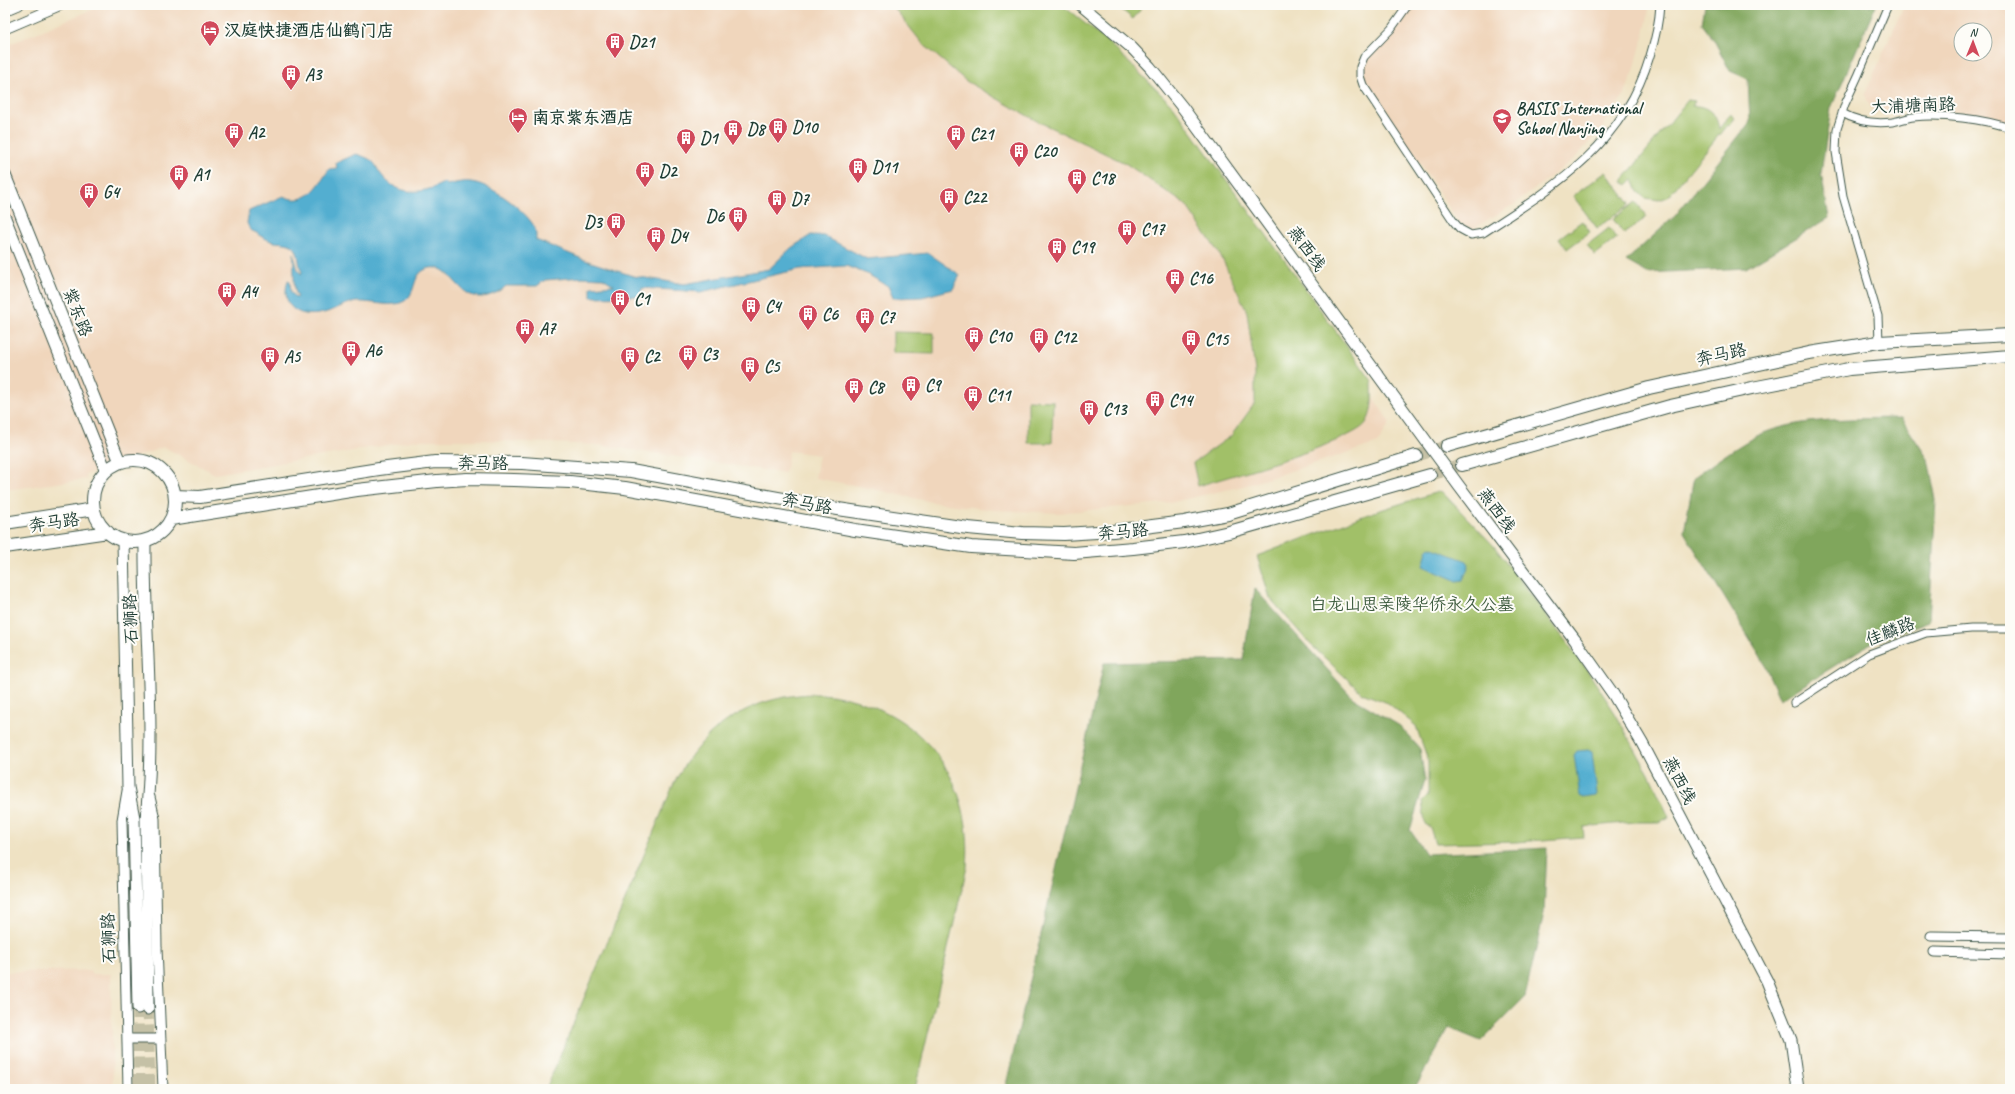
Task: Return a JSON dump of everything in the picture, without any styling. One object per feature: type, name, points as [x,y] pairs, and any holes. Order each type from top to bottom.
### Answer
[{"type":"main road","name":"燕西线","points":[[1081,5],[1132,48],[1183,108],[1609,689],[1642,743],[1766,980],[1791,1040],[1798,1089]]},
{"type":"main road","name":"紫东路","points":[[5,175],[120,462]]},
{"type":"main road","name":"紫东路","points":[[5,218],[106,471]]},
{"type":"main road","name":"奔马路","points":[[1447,446],[1649,388],[1741,367],[1879,342],[2010,335]]},
{"type":"main road","points":[[1462,465],[1670,406],[1752,388],[1849,369],[2010,356]]},
{"type":"main road","name":"奔马路","points":[[175,496],[200,497],[379,469],[435,462],[522,462],[631,471],[838,508],[968,528],[1022,533],[1064,534],[1160,525],[1228,514],[1416,456]]},
{"type":"main road","points":[[134,460],[148,462],[161,470],[170,480],[175,496],[175,508],[171,519],[165,528],[156,536],[134,542],[123,541],[108,532],[97,520],[94,510],[93,494],[98,481],[106,471],[120,462],[134,460]]},
{"type":"main road","name":"奔马路","points":[[171,519],[357,490],[437,481],[467,479],[570,482],[625,488],[855,530],[971,547],[1074,553],[1184,542],[1229,532],[1430,475]]},
{"type":"main road","name":"奔马路","points":[[5,523],[94,510]]},
{"type":"main road","name":"奔马路","points":[[5,546],[108,532]]},
{"type":"main road","name":"石狮路","points":[[123,541],[128,787],[134,818],[143,1008],[146,818],[149,792],[149,699],[145,540]]},
{"type":"street","points":[[5,11],[20,5]]},
{"type":"street","points":[[5,29],[61,5]]},
{"type":"street","points":[[1408,5],[1391,29],[1364,57],[1360,67],[1360,76],[1363,85],[1454,222],[1460,229],[1471,235],[1483,233],[1551,188],[1593,153],[1613,130],[1630,106],[1644,75],[1653,45],[1660,5]]},
{"type":"street","points":[[1879,342],[1878,316],[1843,196],[1836,152],[1837,129],[1842,113],[1888,5]]},
{"type":"street","name":"大浦塘南路","points":[[1842,113],[1853,119],[1871,122],[1892,122],[1913,117],[1975,119],[2010,128]]},
{"type":"street","name":"佳麟路","points":[[1794,703],[1869,654],[1926,633],[1970,629],[2010,629]]},
{"type":"street","name":"石狮路","points":[[128,787],[122,820],[128,1089]]},
{"type":"street","name":"石狮路","points":[[149,792],[155,819],[162,1089]]},
{"type":"street","points":[[1931,936],[2010,937]]},
{"type":"street","points":[[1934,952],[2010,954]]},
{"type":"street","points":[[127,1039],[161,1039]]},
{"type":"shaded area","points":[[103,5],[1057,5],[1140,70],[1296,279],[1390,423],[1378,443],[1247,485],[1173,502],[1058,513],[994,510],[932,502],[815,478],[819,455],[789,451],[785,473],[599,445],[479,440],[417,440],[215,474],[164,447],[85,475],[87,479],[5,490],[5,46]]},
{"type":"shaded area","name":"BASIS International School Nanjing","points":[[1415,5],[1649,5],[1647,22],[1634,71],[1624,95],[1602,128],[1574,159],[1516,203],[1474,228],[1468,228],[1460,224],[1364,78],[1362,70],[1366,58]]},
{"type":"shaded area","points":[[1904,5],[2010,5],[2010,126],[1934,109],[1874,112],[1868,103],[1865,94]]},
{"type":"shaded area","points":[[90,970],[91,974],[111,974],[113,1089],[5,1089],[5,972]]},
{"type":"green space","points":[[892,5],[1062,5],[1108,42],[1173,106],[1372,381],[1371,408],[1369,418],[1366,423],[1356,431],[1339,440],[1315,449],[1198,486],[1193,463],[1231,436],[1255,403],[1255,371],[1247,312],[1222,258],[1186,205],[1125,163],[1035,120],[966,81],[922,43]]},
{"type":"green space","points":[[1116,5],[1144,5],[1133,19]]},
{"type":"green space","points":[[1705,5],[1876,5],[1831,108],[1821,173],[1829,218],[1746,268],[1647,273],[1626,261],[1675,216],[1750,122],[1748,79],[1730,71],[1714,40],[1702,24]]},
{"type":"green space","points":[[1688,100],[1695,101],[1692,106],[1707,109],[1714,115],[1719,129],[1730,114],[1735,118],[1729,126],[1727,125],[1668,197],[1659,200],[1645,198],[1638,192],[1633,179],[1627,185],[1622,181]]},
{"type":"green space","points":[[1606,172],[1630,204],[1597,228],[1573,196]]},
{"type":"green space","points":[[1636,202],[1647,217],[1624,234],[1613,219]]},
{"type":"green space","points":[[1582,221],[1590,232],[1567,249],[1559,238]]},
{"type":"green space","points":[[1609,228],[1617,238],[1595,255],[1587,245]]},
{"type":"green space","points":[[893,332],[934,333],[934,354],[893,353]]},
{"type":"green space","points":[[1028,400],[1053,401],[1052,443],[1028,443]]},
{"type":"green space","points":[[1901,418],[1928,459],[1936,500],[1929,621],[1871,643],[1780,700],[1761,657],[1684,532],[1694,477],[1726,454],[1759,435],[1775,429],[1829,420]]},
{"type":"green space","name":"白龙山思亲陵华侨永久公墓","points":[[1441,491],[1494,546],[1583,664],[1615,713],[1649,774],[1669,817],[1660,822],[1634,822],[1583,827],[1584,837],[1516,842],[1435,844],[1430,827],[1425,824],[1422,801],[1428,795],[1428,760],[1416,726],[1388,703],[1362,693],[1309,643],[1270,598],[1257,556],[1371,513]]},
{"type":"green space","points":[[1255,589],[1353,698],[1400,726],[1420,749],[1425,781],[1410,830],[1426,854],[1547,848],[1544,913],[1525,997],[1481,1041],[1449,1028],[1414,1089],[1005,1089],[1104,663],[1243,660]]},
{"type":"green space","points":[[822,694],[855,700],[885,712],[911,728],[932,749],[949,774],[961,802],[967,833],[967,867],[915,1089],[546,1089],[672,788],[684,766],[698,747],[714,731],[732,717],[752,707],[774,700],[797,695]]},
{"type":"water","points":[[356,154],[372,161],[385,179],[399,189],[406,191],[422,191],[445,182],[447,185],[471,182],[487,187],[504,197],[527,217],[534,227],[536,240],[585,260],[633,276],[684,284],[769,269],[791,248],[811,235],[824,236],[867,259],[928,253],[960,275],[953,289],[922,297],[893,298],[888,286],[867,274],[846,266],[800,269],[701,292],[642,288],[641,296],[591,297],[591,287],[614,285],[603,278],[583,277],[545,280],[537,286],[506,286],[500,291],[488,296],[478,297],[463,289],[445,271],[438,268],[430,268],[420,273],[410,296],[401,303],[389,304],[354,302],[331,311],[318,314],[301,313],[290,305],[286,290],[288,280],[290,281],[291,292],[296,298],[298,297],[294,283],[293,253],[298,270],[301,274],[302,272],[297,251],[291,245],[271,241],[250,230],[247,223],[249,211],[283,196],[291,199],[305,197],[316,188],[329,169],[337,168],[336,163]]},
{"type":"water","points":[[1430,547],[1467,561],[1469,565],[1463,580],[1457,581],[1423,566],[1427,550]]},
{"type":"water","points":[[1588,750],[1592,752],[1597,794],[1596,796],[1583,798],[1580,796],[1574,755],[1577,751]]},
{"type":"tunnel","points":[[1416,456],[1447,446]]},
{"type":"tunnel","points":[[1430,475],[1462,465]]},
{"type":"tunnel","points":[[138,1008],[139,1089]]},
{"type":"tunnel","points":[[148,1009],[150,1089]]},
{"type":"place","name":"汉庭快捷酒店仙鹤门店","points":[[210,47]]},
{"type":"place","name":"D21","points":[[615,59]]},
{"type":"place","name":"A3","points":[[291,91]]},
{"type":"place","name":"南京紫东酒店","points":[[518,134]]},
{"type":"place","name":"BASIS International School Nanjing","points":[[1502,135]]},
{"type":"place","name":"D10","points":[[778,144]]},
{"type":"place","name":"D8","points":[[733,146]]},
{"type":"place","name":"A2","points":[[234,149]]},
{"type":"place","name":"C21","points":[[956,151]]},
{"type":"place","name":"D1","points":[[686,155]]},
{"type":"place","name":"C20","points":[[1019,168]]},
{"type":"place","name":"D11","points":[[858,184]]},
{"type":"place","name":"D2","points":[[645,188]]},
{"type":"place","name":"A1","points":[[179,191]]},
{"type":"place","name":"C18","points":[[1077,195]]},
{"type":"place","name":"G4","points":[[89,209]]},
{"type":"place","name":"C22","points":[[949,214]]},
{"type":"place","name":"D7","points":[[777,216]]},
{"type":"place","name":"D6","points":[[738,233]]},
{"type":"place","name":"D3","points":[[616,239]]},
{"type":"place","name":"C17","points":[[1127,246]]},
{"type":"place","name":"D4","points":[[656,253]]},
{"type":"place","name":"C19","points":[[1057,264]]},
{"type":"place","name":"C16","points":[[1175,295]]},
{"type":"place","name":"A4","points":[[227,308]]},
{"type":"place","name":"C1","points":[[620,316]]},
{"type":"place","name":"C4","points":[[751,323]]},
{"type":"place","name":"C6","points":[[808,331]]},
{"type":"place","name":"C7","points":[[865,334]]},
{"type":"place","name":"A7","points":[[525,345]]},
{"type":"place","name":"C10","points":[[974,353]]},
{"type":"place","name":"C12","points":[[1039,354]]},
{"type":"place","name":"C15","points":[[1191,356]]},
{"type":"place","name":"A6","points":[[351,367]]},
{"type":"place","name":"C3","points":[[688,371]]},
{"type":"place","name":"A5","points":[[270,373]]},
{"type":"place","name":"C2","points":[[630,373]]},
{"type":"place","name":"C5","points":[[750,383]]},
{"type":"place","name":"C9","points":[[911,402]]},
{"type":"place","name":"C8","points":[[854,404]]},
{"type":"place","name":"C11","points":[[973,412]]},
{"type":"place","name":"C14","points":[[1155,417]]},
{"type":"place","name":"C13","points":[[1089,426]]}]
